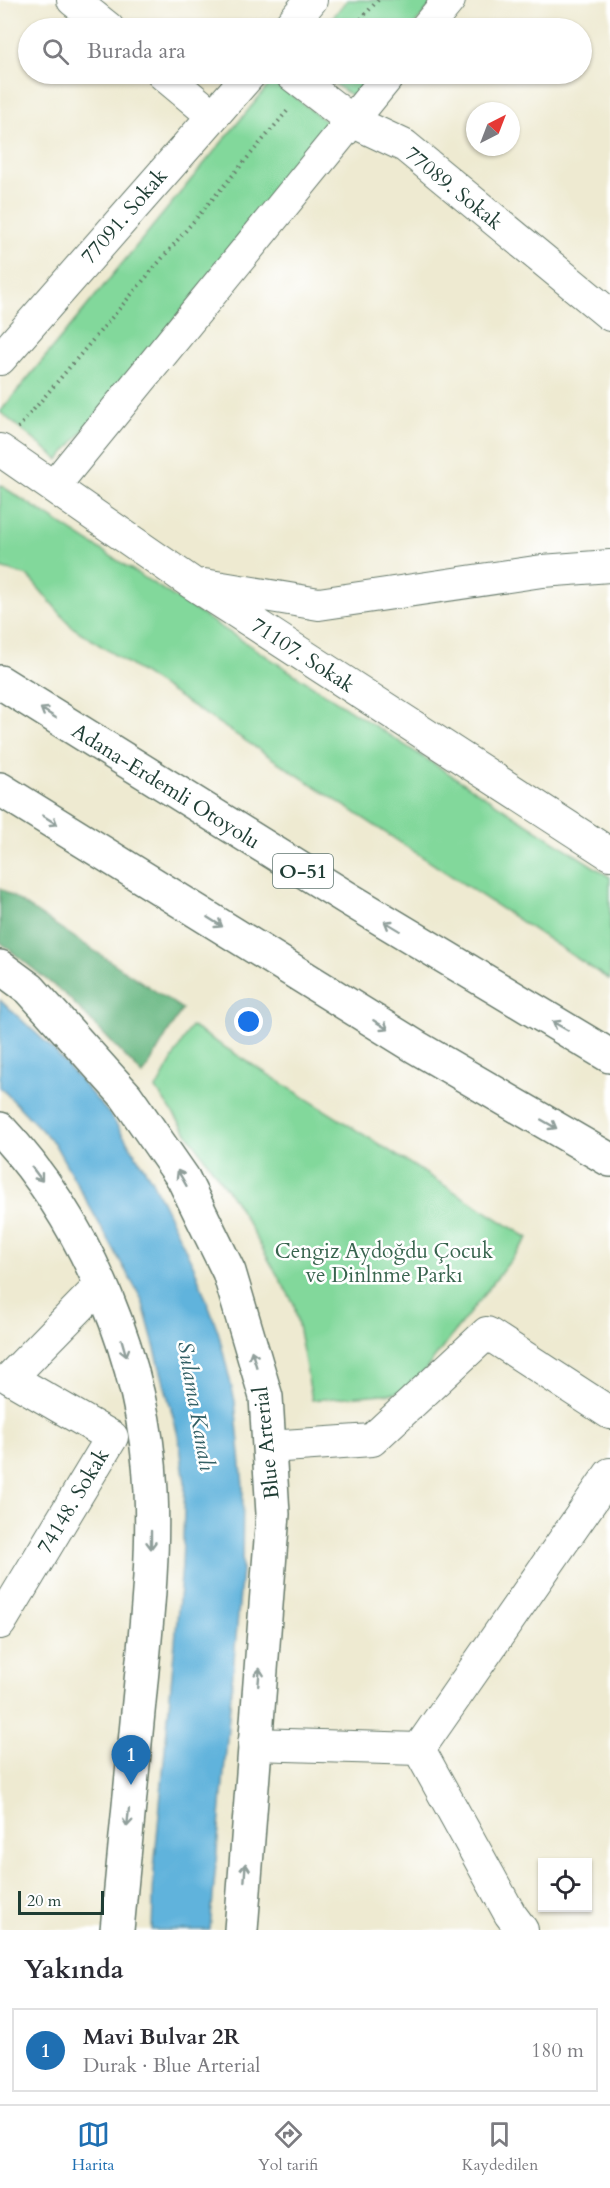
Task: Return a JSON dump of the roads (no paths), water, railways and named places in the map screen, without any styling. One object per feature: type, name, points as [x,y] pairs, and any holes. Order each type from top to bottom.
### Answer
[{"type":"main road","name":"Adana-Erdemli Otoyolu","points":[[0,682],[346,898],[610,1056]]},
{"type":"main road","points":[[0,789],[416,1047],[610,1160]]},
{"type":"main road","name":"Blue Arterial","points":[[0,967],[30,989],[126,1096],[183,1178],[228,1272],[266,1397],[273,1514],[241,1930]]},
{"type":"main road","points":[[0,1129],[14,1143],[53,1197],[84,1249],[116,1323],[138,1398],[147,1449],[151,1492],[151,1572],[117,1930]]},
{"type":"street","points":[[74,0],[96,18]]},
{"type":"street","points":[[296,18],[311,0]]},
{"type":"street","points":[[434,18],[448,0]]},
{"type":"street","points":[[175,84],[212,115]]},
{"type":"street","name":"77091. Sokak","points":[[0,359],[241,84]]},
{"type":"street","name":"77089. Sokak","points":[[304,84],[352,121],[405,146],[610,315]]},
{"type":"street","points":[[54,486],[382,84]]},
{"type":"street","name":"71107. Sokak","points":[[5,443],[54,486],[192,583],[610,854]]},
{"type":"street","points":[[192,583],[319,604],[542,571],[610,566]]},
{"type":"street","name":"74148. Sokak","points":[[0,1623],[112,1437],[5,1375],[100,1286]]},
{"type":"street","points":[[269,1448],[372,1440],[488,1333],[610,1413]]},
{"type":"street","points":[[420,1749],[610,1474]]},
{"type":"street","points":[[254,1744],[420,1749]]},
{"type":"street","points":[[420,1749],[510,1914],[522,1930]]},
{"type":"water","name":"Sulama Kanalı","points":[[0,1000],[50,1046],[111,1116],[151,1179],[194,1267],[218,1331],[235,1401],[243,1486],[242,1570],[210,1930],[152,1930],[154,1869],[182,1566],[185,1483],[179,1439],[142,1300],[54,1143],[0,1087]]},
{"type":"place","name":"Mavi Bulvar 2R","points":[[131,1785]]},
{"type":"park label","name":"Cengiz Aydoğdu Çocuk ve Dinlnme Parkı","points":[[384,1263]]}]
